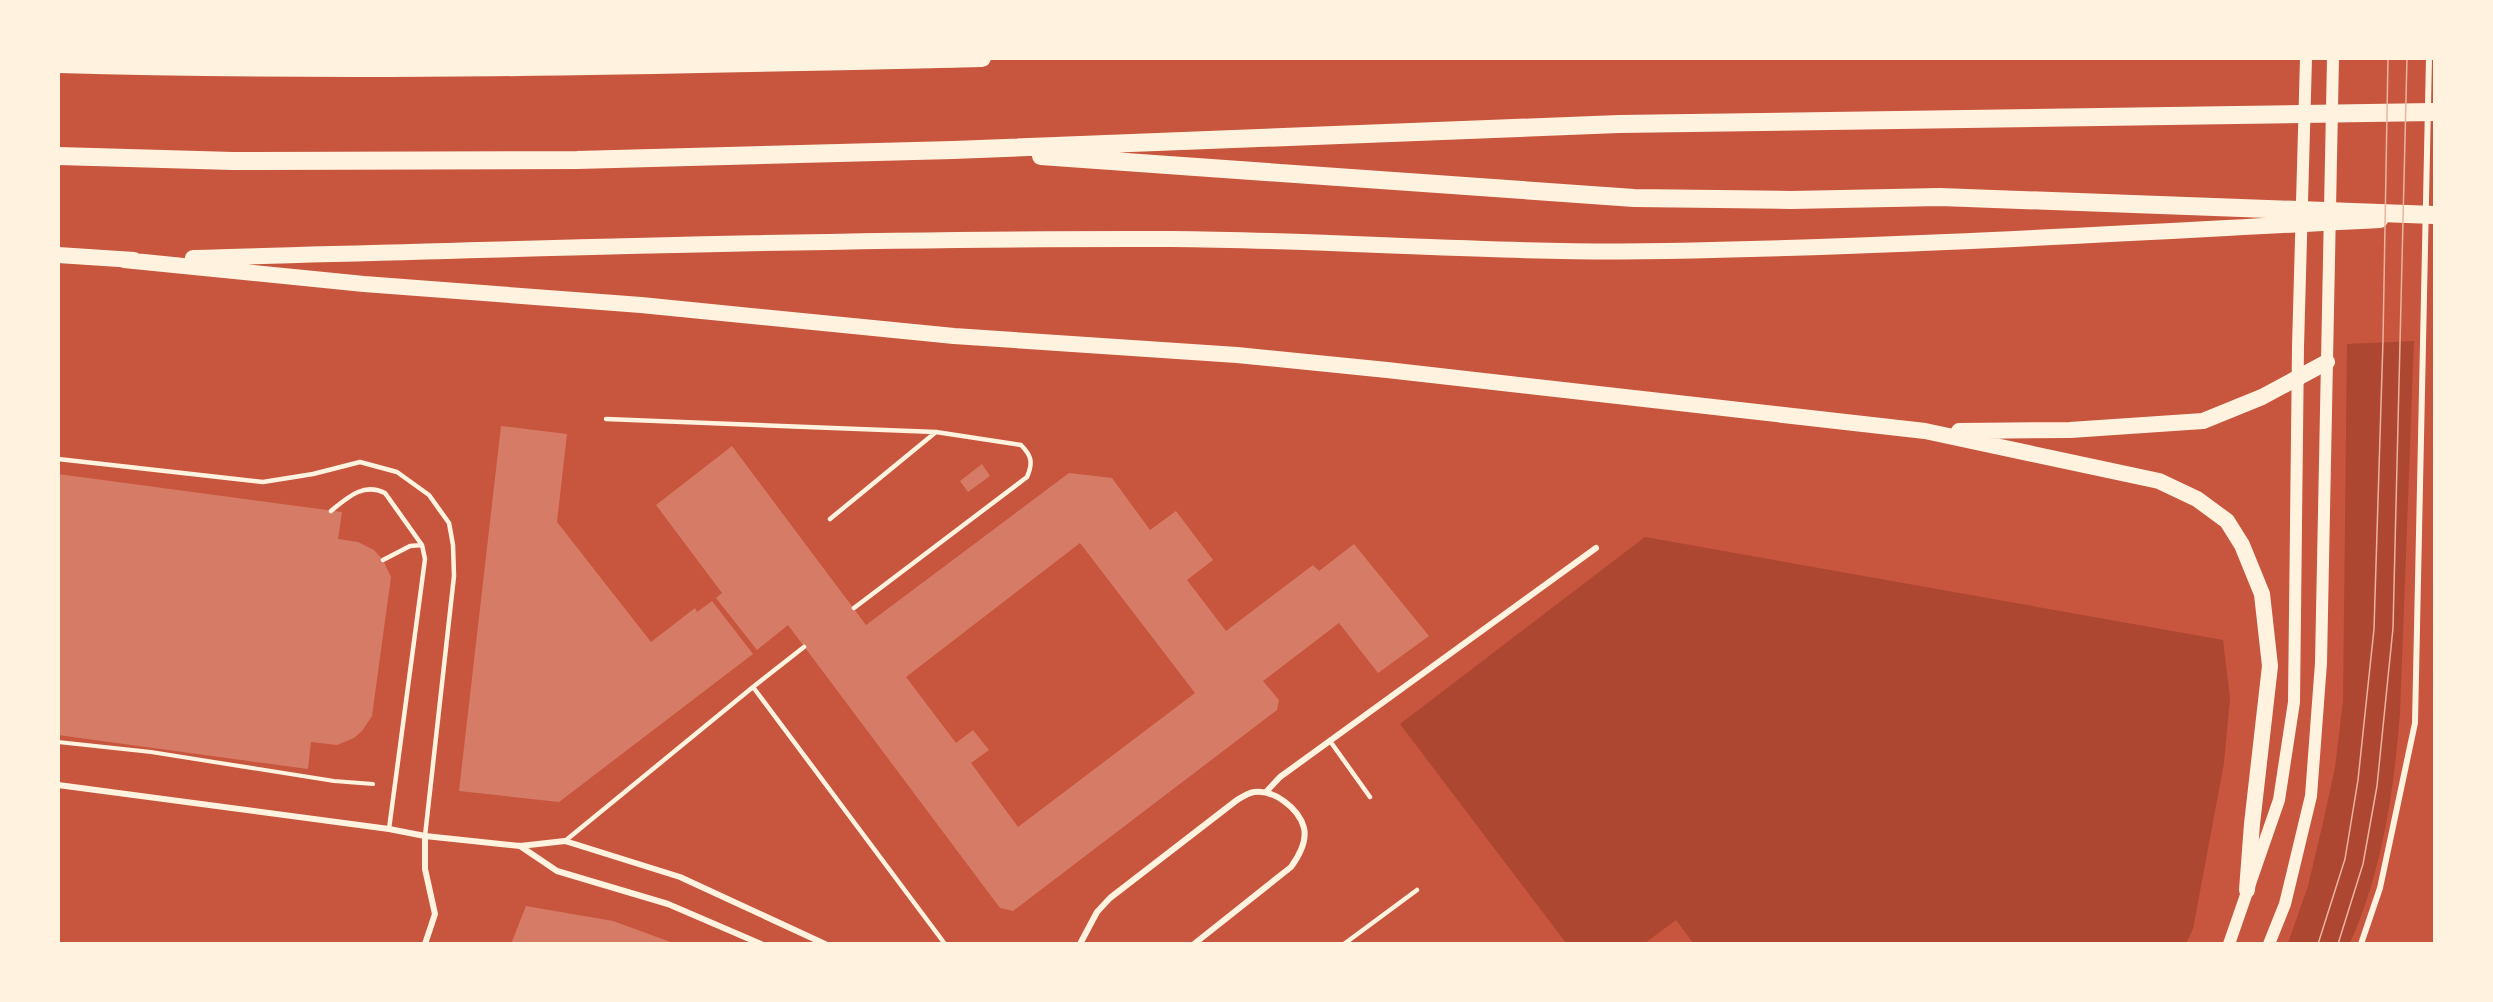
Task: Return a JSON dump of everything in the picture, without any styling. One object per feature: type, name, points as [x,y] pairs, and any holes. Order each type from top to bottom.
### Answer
[{"type":"highway","points":[[58,64],[237,69],[565,68],[982,58]]},
{"type":"highway","points":[[58,156],[232,161],[577,160],[952,150],[1619,124],[2434,112]]},
{"type":"highway","points":[[952,150],[1634,198],[1791,200],[1940,197],[2434,216]]},
{"type":"highway","points":[[124,260],[1010,239],[1179,239],[1514,251],[1662,251],[1888,246],[2434,216]]},
{"type":"highway","points":[[58,255],[364,284],[641,305],[954,336],[1248,356],[1925,431],[2159,481],[2197,499],[2227,521],[2242,545],[2262,594],[2270,666],[2247,890]]},
{"type":"highway","points":[[1925,431],[2070,430],[2203,421],[2262,397],[2327,362]]},
{"type":"main road","points":[[2229,944],[2279,800],[2294,702],[2297,378],[2306,58]]},
{"type":"main road","points":[[2269,944],[2285,904],[2311,796],[2321,663],[2333,58]]},
{"type":"street","points":[[2361,944],[2380,888],[2415,723],[2429,58]]},
{"type":"street","points":[[1266,792],[1280,777],[1596,548]]},
{"type":"street","points":[[58,784],[389,829],[425,836],[520,846],[565,841],[680,877],[825,944]]},
{"type":"street","points":[[1080,944],[1097,912],[1110,897],[1237,800],[1252,792],[1266,792],[1282,800],[1295,813],[1304,828],[1303,843],[1298,857],[1291,867],[1194,944]]},
{"type":"street","points":[[425,836],[425,869],[435,914],[425,944]]},
{"type":"street","points":[[520,846],[557,871],[668,904],[761,944]]},
{"type":"lane","points":[[606,419],[936,432],[1021,446],[1030,453],[1032,465],[1028,477],[854,608]]},
{"type":"lane","points":[[830,519],[936,432]]},
{"type":"lane","points":[[58,459],[263,482],[313,474],[360,462],[397,472],[429,495],[449,523],[453,545],[454,576],[425,836]]},
{"type":"lane","points":[[331,511],[352,493],[369,489],[377,489],[385,493],[422,545],[425,559],[389,829]]},
{"type":"lane","points":[[383,560],[410,546],[422,545]]},
{"type":"lane","points":[[565,841],[804,647]]},
{"type":"lane","points":[[753,687],[945,944]]},
{"type":"lane","points":[[1330,741],[1370,797]]},
{"type":"lane","points":[[1344,944],[1417,890]]},
{"type":"path","points":[[58,742],[151,752],[334,781],[394,786]]},
{"type":"shaded area","points":[[2414,341],[2400,713],[2385,831],[2370,888],[2350,943],[2288,943],[2308,886],[2322,827],[2335,768],[2343,701],[2347,344]]},
{"type":"shaded area","points":[[1645,537],[2223,640],[2230,698],[2224,763],[2193,929],[2186,943],[1694,944],[1676,920],[1645,943],[1566,943],[1400,724]]},
{"type":"building","points":[[501,426],[567,434],[557,522],[651,642],[695,608],[697,612],[712,601],[753,654],[559,802],[459,791]]},
{"type":"building","points":[[732,446],[866,625],[1069,473],[1112,478],[1150,530],[1176,511],[1213,560],[1187,580],[1226,631],[1313,565],[1319,571],[1354,544],[1429,636],[1378,673],[1339,623],[1263,681],[1279,700],[1277,710],[1013,911],[1000,908],[788,625],[757,650],[716,598],[722,593],[656,505]],"holes":[[[1080,543],[1195,693],[1018,827],[971,763],[989,750],[973,730],[956,743],[906,677]]]},
{"type":"building","points":[[982,464],[990,476],[968,492],[960,481]]},
{"type":"building","points":[[58,474],[342,512],[338,539],[358,542],[374,550],[383,560],[391,577],[372,716],[362,731],[354,738],[337,745],[311,742],[308,769],[58,735]]},
{"type":"building","points":[[526,906],[613,921],[676,944],[511,944]]},
{"type":"tram line","points":[[2318,944],[2345,859],[2358,780],[2374,629],[2383,340],[2388,58]]},
{"type":"tram line","points":[[2338,944],[2363,864],[2377,786],[2393,628],[2407,58]]}]
